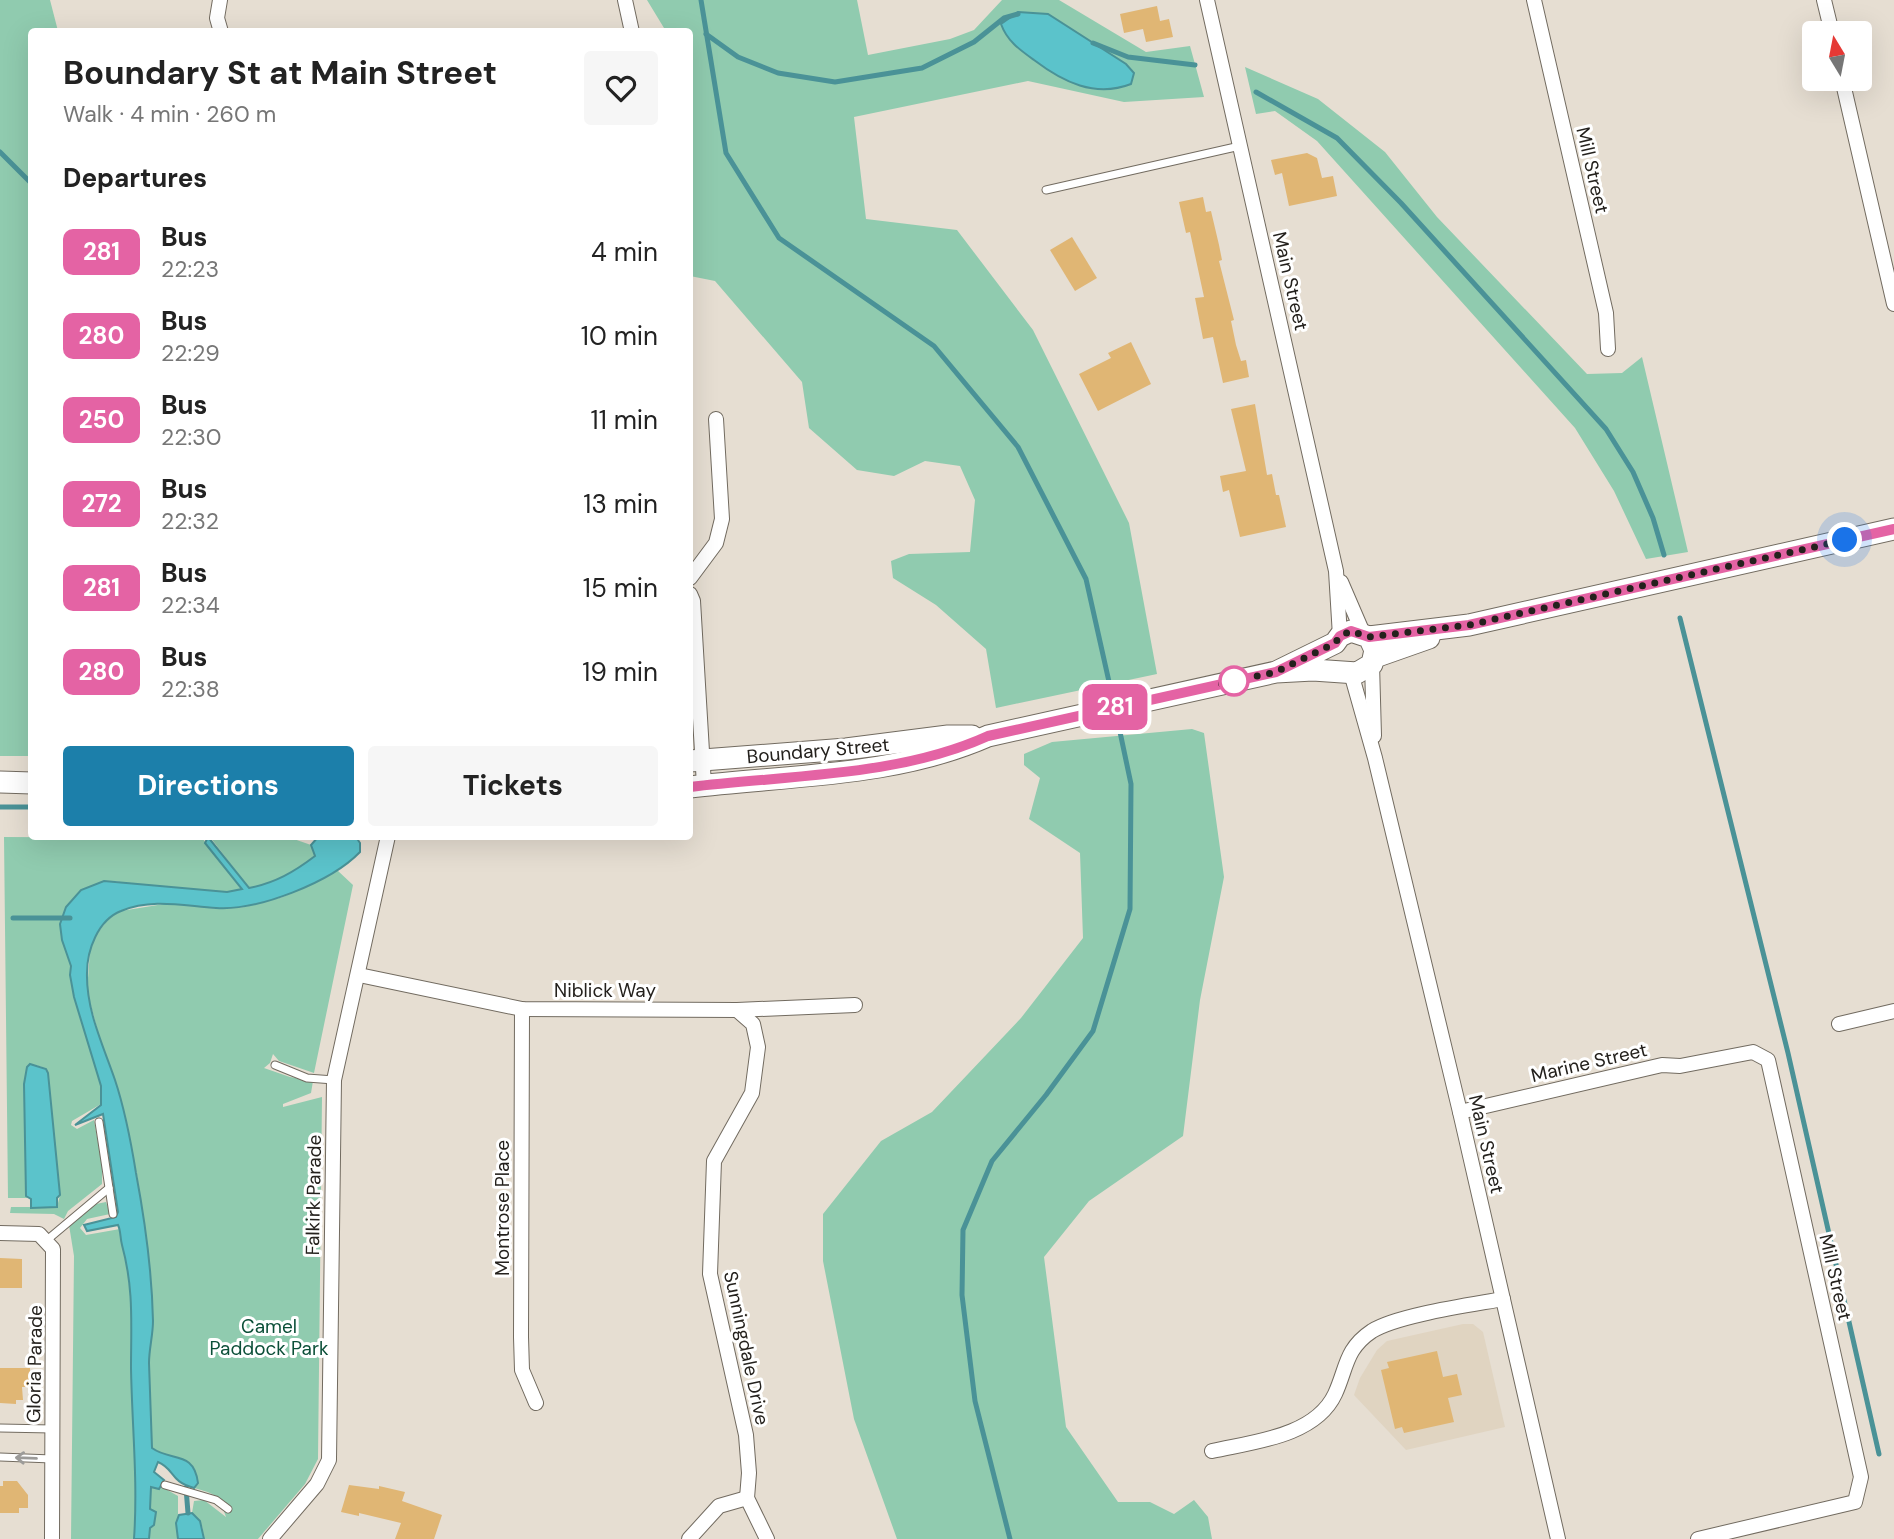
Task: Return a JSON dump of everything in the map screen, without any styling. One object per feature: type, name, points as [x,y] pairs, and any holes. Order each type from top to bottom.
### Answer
[{"type":"street","points":[[220,0],[217,18],[220,28]]},
{"type":"street","points":[[625,0],[631,28]]},
{"type":"street","name":"Main Street","points":[[1209,0],[1336,571],[1338,640]]},
{"type":"street","name":"Mill Street","points":[[1534,0],[1606,313],[1608,349]]},
{"type":"street","points":[[1824,0],[1829,21]]},
{"type":"street","points":[[1845,91],[1894,304]]},
{"type":"street","points":[[693,574],[716,543],[722,519],[716,419]]},
{"type":"street","name":"Boundary Street","points":[[1370,648],[1894,529]]},
{"type":"street","name":"Main Street","points":[[1336,571],[1370,648],[1375,758]]},
{"type":"street","name":"Boundary Street","points":[[1276,672],[1351,631],[1370,648]]},
{"type":"street","points":[[693,640],[697,786]]},
{"type":"street","points":[[1338,640],[1335,661],[1347,672]]},
{"type":"street","name":"Boundary Street","points":[[697,786],[852,772],[962,748],[988,736],[1276,672],[1363,672],[1370,648]]},
{"type":"street","name":"Main Street","points":[[1347,672],[1375,758],[1558,1539]]},
{"type":"street","name":"Boundary Street","points":[[696,761],[846,749],[948,736],[988,736]]},
{"type":"street","points":[[0,782],[28,783]]},
{"type":"street","name":"Falkirk Parade","points":[[270,1539],[317,1484],[328,1460],[334,1080],[387,840]]},
{"type":"street","name":"Niblick Way","points":[[359,975],[522,1009],[737,1010],[855,1005]]},
{"type":"street","name":"Montrose Place","points":[[522,1009],[522,1370],[536,1404]]},
{"type":"street","name":"Sunningdale Drive","points":[[737,1010],[753,1024],[758,1047],[752,1093],[714,1161],[710,1274],[746,1435],[749,1473],[747,1498],[767,1539]]},
{"type":"street","points":[[1839,1024],[1894,1011]]},
{"type":"street","name":"Marine Street","points":[[1460,1112],[1662,1065],[1680,1066],[1753,1052],[1768,1060]]},
{"type":"street","name":"Mill Street","points":[[1698,1539],[1855,1502],[1861,1477],[1768,1060]]},
{"type":"street","points":[[0,1233],[30,1232],[47,1240]]},
{"type":"street","name":"Gloria Parade","points":[[47,1240],[53,1249],[54,1260],[52,1539]]},
{"type":"street","points":[[1212,1451],[1286,1433],[1310,1422],[1326,1408],[1335,1395],[1346,1359],[1358,1342],[1374,1330],[1392,1322],[1503,1299]]},
{"type":"street","points":[[689,1539],[719,1506],[747,1498]]},
{"type":"lane","points":[[1046,190],[1240,146]]},
{"type":"lane","points":[[275,1065],[307,1077],[334,1080]]},
{"type":"lane","points":[[99,1122],[113,1213]]},
{"type":"lane","points":[[47,1240],[109,1188]]},
{"type":"lane","points":[[0,1428],[52,1429]]},
{"type":"lane","points":[[0,1457],[52,1459]]},
{"type":"lane","points":[[164,1485],[208,1497],[228,1509]]},
{"type":"shaded area","points":[[1473,1324],[1483,1332],[1505,1427],[1406,1450],[1354,1395],[1360,1378],[1377,1350],[1387,1341]]},
{"type":"green space","points":[[0,0],[50,0],[57,28],[28,28],[28,756],[0,756]]},
{"type":"green space","points":[[647,0],[857,0],[868,55],[950,39],[974,30],[1002,0],[1059,0],[1146,52],[1190,46],[1204,97],[1124,102],[1028,81],[854,117],[866,219],[957,230],[1033,330],[1129,523],[1157,674],[996,708],[986,649],[936,605],[893,578],[891,561],[909,554],[970,552],[975,500],[960,466],[925,461],[894,476],[857,470],[809,428],[802,382],[715,281],[693,277],[693,28],[664,28]]},
{"type":"green space","points":[[1245,67],[1318,99],[1385,152],[1437,217],[1587,374],[1622,373],[1642,357],[1688,552],[1646,559],[1614,491],[1575,428],[1317,141],[1275,111],[1256,114]]},
{"type":"green space","points":[[1192,729],[1204,733],[1224,877],[1200,1000],[1183,1136],[1089,1201],[1044,1257],[1066,1427],[1118,1502],[1150,1502],[1174,1514],[1194,1500],[1208,1517],[1212,1539],[897,1539],[854,1419],[823,1261],[823,1214],[881,1141],[932,1112],[1021,1018],[1083,938],[1080,853],[1029,819],[1040,778],[1024,765],[1024,754],[1052,742]]},
{"type":"green space","points":[[4,837],[28,837],[28,840],[204,840],[243,889],[227,892],[141,886],[114,881],[62,940],[71,966],[74,997],[101,1086],[101,1104],[72,1121],[71,1125],[77,1129],[94,1120],[102,1166],[102,1184],[68,1211],[64,1219],[54,1214],[10,1213],[11,1207],[57,1207],[60,1195],[48,1073],[42,1067],[31,1064],[27,1067],[24,1084],[27,1198],[8,1198]]},
{"type":"green space","points":[[212,840],[297,840],[311,845],[315,856],[284,876],[249,888]]},
{"type":"green space","name":"Camel Paddock Park","points":[[337,870],[353,885],[314,1073],[279,1061],[273,1054],[270,1063],[264,1068],[313,1081],[311,1093],[283,1104],[283,1107],[322,1097],[318,1459],[305,1484],[258,1539],[204,1539],[202,1526],[192,1513],[194,1501],[204,1500],[226,1517],[221,1504],[212,1494],[194,1488],[189,1463],[152,1448],[149,1363],[153,1321],[149,1260],[137,1175],[124,1113],[87,991],[90,951],[94,938],[109,918],[121,911],[170,903],[217,909],[245,907],[283,897]]},
{"type":"green space","points":[[106,1202],[110,1214],[87,1219],[80,1228],[86,1235],[120,1229],[130,1285],[133,1312],[131,1368],[135,1475],[134,1539],[71,1539],[74,1256],[69,1225],[96,1204]]},
{"type":"green space","points":[[151,1487],[162,1487],[178,1496],[178,1539],[149,1539]]},
{"type":"water","points":[[1018,12],[1048,14],[1126,64],[1134,73],[1131,84],[1105,89],[1080,86],[1045,68],[1015,45],[1001,24]]},
{"type":"water","points":[[210,840],[249,888],[284,876],[315,856],[311,845],[315,840],[358,840],[360,852],[313,884],[252,905],[216,908],[156,904],[121,911],[106,921],[100,929],[89,955],[89,1000],[125,1114],[148,1247],[153,1321],[149,1363],[152,1448],[187,1461],[196,1473],[198,1483],[194,1488],[180,1482],[158,1462],[154,1472],[164,1480],[159,1489],[151,1487],[150,1509],[156,1512],[154,1525],[150,1528],[149,1539],[134,1539],[135,1475],[128,1277],[118,1225],[87,1231],[84,1225],[116,1217],[118,1212],[103,1114],[75,1125],[101,1105],[101,1086],[74,997],[71,966],[62,940],[60,924],[66,907],[81,890],[104,881],[227,892],[242,889],[205,843]]},
{"type":"water","points":[[30,1064],[46,1069],[48,1073],[60,1195],[57,1198],[57,1207],[31,1208],[31,1199],[26,1196],[24,1084]]},
{"type":"water","points":[[192,1513],[200,1521],[204,1539],[178,1539],[176,1523],[179,1515]]},
{"type":"building","points":[[1157,6],[1160,21],[1169,19],[1173,37],[1146,42],[1143,29],[1124,33],[1120,14]]},
{"type":"building","points":[[1307,153],[1317,158],[1322,178],[1333,176],[1337,196],[1289,206],[1282,173],[1275,175],[1271,160]]},
{"type":"building","points":[[1203,197],[1206,212],[1211,211],[1219,245],[1222,260],[1219,261],[1234,320],[1231,321],[1236,345],[1241,361],[1246,360],[1249,377],[1223,383],[1213,337],[1203,339],[1195,298],[1204,297],[1190,232],[1186,233],[1179,202]]},
{"type":"building","points":[[1072,237],[1097,278],[1075,291],[1050,250]]},
{"type":"building","points":[[1131,342],[1151,384],[1098,411],[1079,374],[1111,358],[1108,353]]},
{"type":"building","points":[[1255,404],[1267,475],[1272,474],[1286,527],[1240,537],[1229,490],[1223,492],[1220,476],[1246,471],[1231,409]]},
{"type":"building","points":[[0,1258],[22,1259],[22,1288],[0,1288]]},
{"type":"building","points":[[1437,1351],[1443,1377],[1457,1374],[1462,1395],[1448,1398],[1454,1422],[1404,1433],[1402,1427],[1395,1429],[1381,1370],[1389,1368],[1387,1362]]},
{"type":"building","points":[[0,1368],[30,1368],[30,1387],[22,1387],[23,1400],[16,1400],[16,1404],[0,1403]]},
{"type":"building","points":[[3,1481],[17,1481],[28,1495],[28,1508],[19,1508],[19,1513],[0,1513],[0,1486],[3,1486]]},
{"type":"building","points":[[349,1485],[379,1489],[379,1486],[405,1492],[402,1501],[442,1515],[434,1539],[395,1539],[401,1523],[359,1513],[359,1516],[341,1512]]},
{"type":"waterway","points":[[701,0],[726,153],[779,238],[934,346],[1018,447],[1086,579],[1114,704]]},
{"type":"waterway","points":[[706,34],[738,57],[778,73],[835,82],[922,68],[974,42],[1004,18],[1018,14]]},
{"type":"waterway","points":[[1093,43],[1128,57],[1195,65]]},
{"type":"waterway","points":[[1256,92],[1337,138],[1401,203],[1606,429],[1633,472],[1653,518],[1664,555]]},
{"type":"waterway","points":[[0,152],[28,180]]},
{"type":"waterway","points":[[1680,618],[1788,1053],[1879,1454]]},
{"type":"waterway","points":[[1010,1539],[975,1401],[962,1295],[963,1230],[992,1161],[1046,1095],[1093,1031],[1130,909],[1131,784],[1116,713]]},
{"type":"waterway","points":[[0,807],[28,807]]},
{"type":"waterway","points":[[13,918],[70,918]]},
{"type":"waterway","points":[[186,1488],[188,1513]]},
{"type":"bus line","name":"281","points":[[693,787],[852,772],[962,748],[988,736],[1276,672],[1335,643],[1340,636],[1351,631],[1369,637],[1469,625],[1894,529]]},
{"type":"route","points":[[1234,681],[1221,684],[1276,672],[1335,643],[1340,636],[1351,631],[1369,637],[1469,625],[1845,540]]}]
